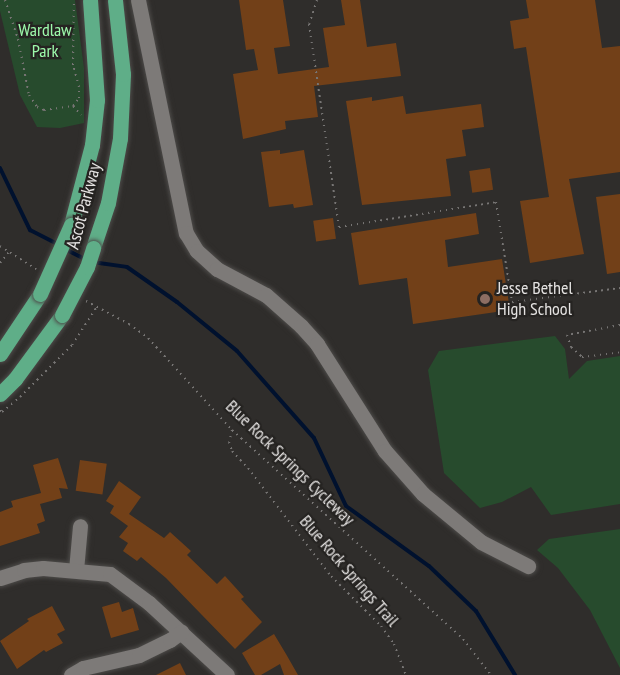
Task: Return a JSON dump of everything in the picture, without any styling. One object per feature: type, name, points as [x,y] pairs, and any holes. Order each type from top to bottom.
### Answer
[{"type":"main road","name":"Ascot Parkway","points":[[0,354],[40,294],[71,225],[92,145],[97,100],[90,0]]},
{"type":"main road","name":"Ascot Parkway","points":[[0,394],[15,379],[62,315],[87,267],[108,203],[120,138],[123,74],[121,34],[115,0]]},
{"type":"street","points":[[138,0],[186,233],[197,251],[217,269],[266,295],[301,326],[322,351],[386,451],[423,494],[481,542],[528,566]]},
{"type":"street","points":[[76,570],[80,526]]},
{"type":"street","points":[[0,578],[24,570],[76,570],[110,574],[181,632],[227,675]]},
{"type":"street","points":[[71,675],[83,669],[139,655],[181,632]]},
{"type":"path","points":[[5,0],[18,39],[29,95],[37,107],[44,110],[73,106],[79,98],[79,87],[73,65],[74,0]]},
{"type":"path","points":[[317,0],[309,24],[339,227],[496,202],[512,302],[620,288]]},
{"type":"path","points":[[0,246],[38,271]]},
{"type":"path","points":[[0,263],[9,252]]},
{"type":"path","name":"Blue Rock Springs Cycleway","points":[[76,296],[129,324],[148,338],[232,430],[463,639],[491,675]]},
{"type":"path","points":[[0,410],[2,412],[20,397],[72,345],[96,308]]},
{"type":"path","points":[[620,325],[567,335],[571,347],[582,357],[620,352]]},
{"type":"path","name":"Blue Rock Springs Trail","points":[[232,430],[230,442],[232,451],[248,468],[331,576],[381,626],[394,644],[406,675]]},
{"type":"green space","name":"Wardlaw Park","points":[[0,0],[75,0],[84,68],[84,123],[60,128],[37,127],[20,95],[0,11]]},
{"type":"green space","points":[[555,336],[565,349],[569,379],[587,361],[620,356],[620,504],[551,515],[531,487],[502,502],[480,508],[444,473],[428,370],[439,351]]},
{"type":"green space","points":[[620,529],[620,668],[590,610],[558,568],[537,550],[549,539]]},
{"type":"building","points":[[239,0],[283,0],[290,46],[274,48],[278,74],[329,67],[323,28],[345,25],[341,0],[360,0],[367,47],[396,43],[401,76],[314,86],[318,117],[285,121],[286,129],[243,139],[233,74],[258,70],[254,49],[246,50]]},
{"type":"building","points":[[526,0],[595,0],[602,48],[620,46],[620,172],[569,179],[584,254],[530,263],[520,201],[549,197],[526,47],[514,49],[510,21],[529,18]]},
{"type":"building","points":[[403,96],[406,114],[481,104],[484,127],[462,130],[466,156],[446,159],[451,196],[362,205],[346,101],[372,97],[372,101]]},
{"type":"building","points":[[280,150],[280,154],[304,150],[313,205],[294,208],[293,204],[269,207],[261,152]]},
{"type":"building","points":[[490,168],[493,190],[472,193],[469,171]]},
{"type":"building","points":[[620,194],[620,272],[607,274],[596,197]]},
{"type":"building","points":[[476,213],[479,234],[445,240],[448,267],[502,259],[510,310],[413,324],[407,278],[359,285],[351,233]]},
{"type":"building","points":[[333,218],[336,239],[316,242],[313,221]]},
{"type":"building","points":[[58,458],[68,489],[59,488],[62,498],[40,504],[45,521],[37,524],[40,533],[0,546],[0,512],[13,507],[11,501],[41,493],[33,465]]},
{"type":"building","points":[[80,460],[107,464],[102,494],[76,491]]},
{"type":"building","points":[[119,481],[141,497],[129,514],[164,538],[170,532],[191,551],[187,555],[217,584],[225,576],[244,597],[241,599],[262,622],[235,649],[166,578],[141,557],[137,561],[123,551],[128,543],[119,537],[128,526],[110,513],[114,506],[106,501]]},
{"type":"building","points":[[119,602],[122,612],[133,608],[139,630],[111,638],[102,607]]},
{"type":"building","points":[[52,606],[65,630],[57,634],[63,643],[46,652],[44,650],[17,669],[0,641],[29,621],[27,619]]},
{"type":"building","points":[[274,634],[298,675],[284,675],[280,664],[261,675],[255,675],[242,653]]},
{"type":"building","points":[[180,663],[186,675],[156,675]]},
{"type":"waterway","points":[[0,168],[30,230],[59,245]]},
{"type":"waterway","points":[[65,249],[85,259]]},
{"type":"waterway","points":[[92,262],[127,267],[177,302],[237,351],[314,438],[346,506],[429,566],[476,611],[515,675]]},
{"type":"place","name":"Jesse Bethel High School","points":[[485,299]]}]
